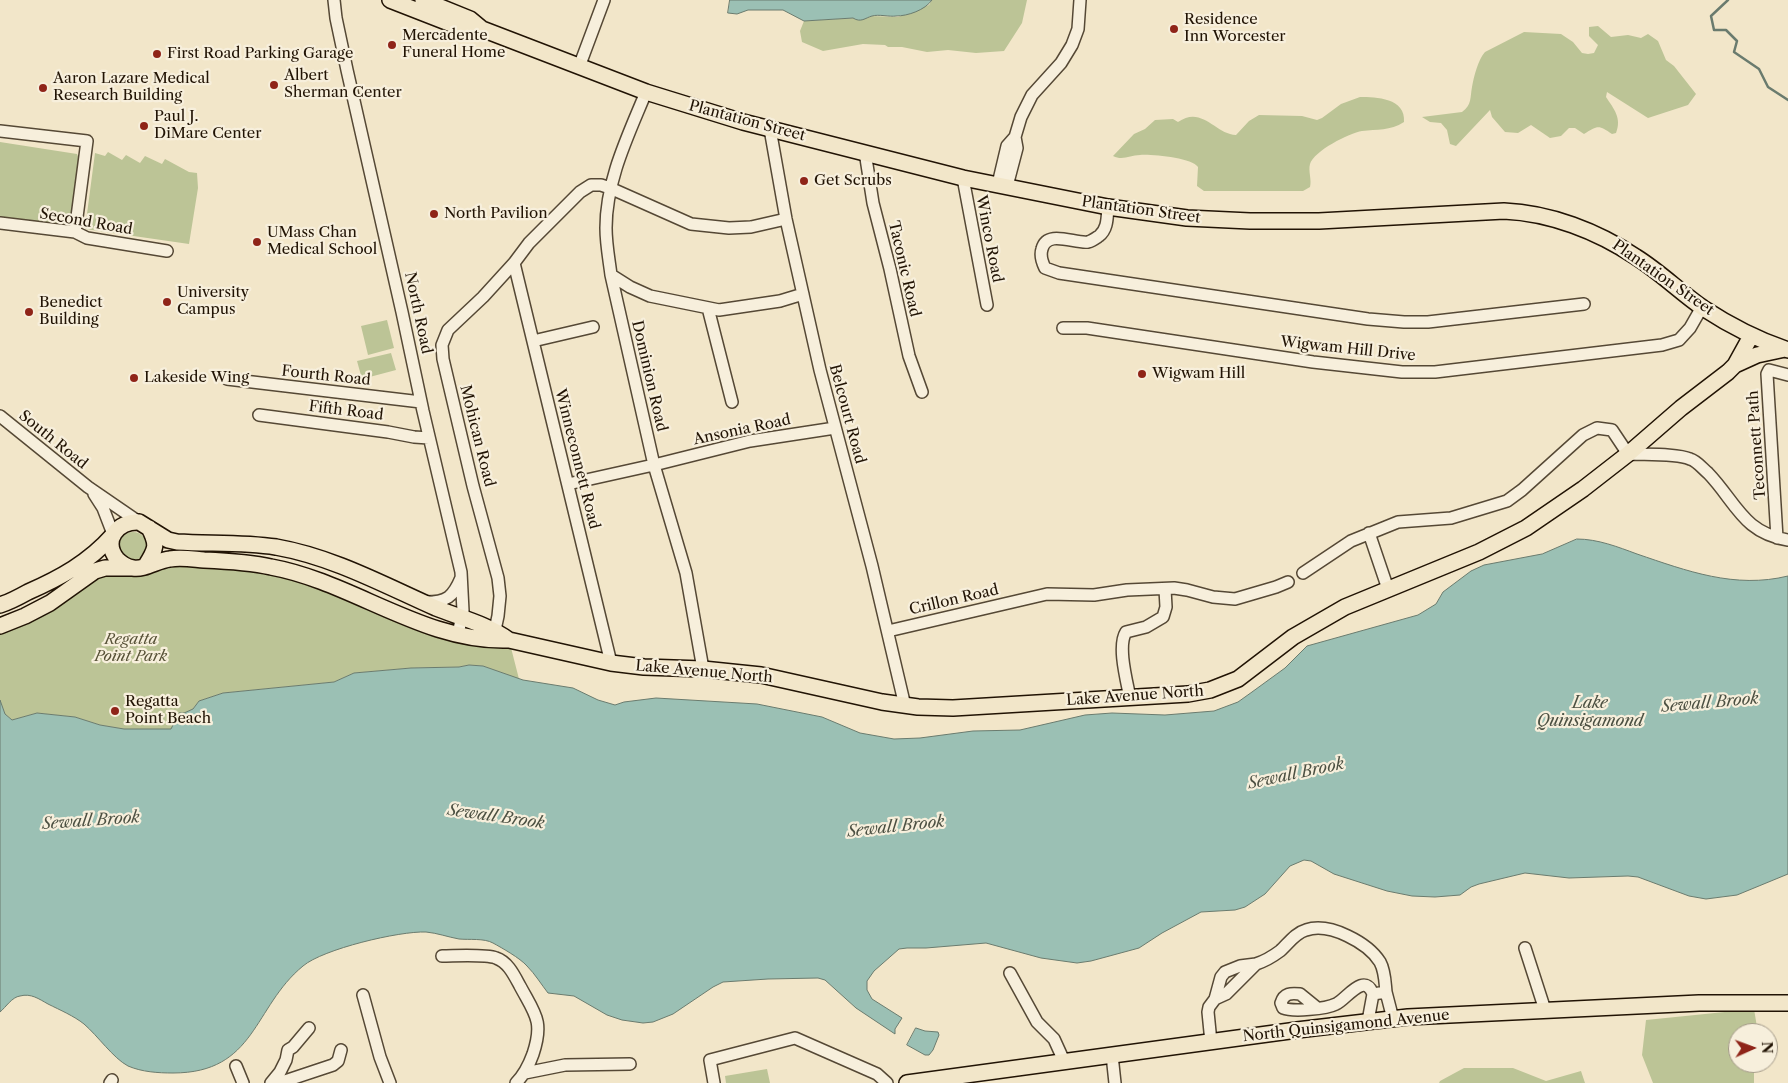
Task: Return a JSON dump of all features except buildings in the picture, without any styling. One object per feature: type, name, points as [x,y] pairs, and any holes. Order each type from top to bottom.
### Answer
[{"type":"main road","name":"Plantation Street","points":[[390,0],[467,30],[482,30],[646,92],[770,129],[963,178],[1108,207],[1194,218],[1250,221],[1391,218],[1481,211],[1522,212],[1578,227],[1614,243],[1659,273],[1702,307],[1751,336],[1787,350]]},
{"type":"main road","name":"Plantation Street","points":[[423,0],[470,18],[482,30]]},
{"type":"main road","points":[[1734,365],[1751,336]]},
{"type":"main road","points":[[1734,365],[1757,354],[1787,350]]},
{"type":"main road","name":"Lake Avenue North","points":[[0,626],[50,603],[95,571],[105,568],[140,567],[175,558],[240,562],[275,567],[325,581],[428,626],[458,634],[494,636],[611,663],[772,676],[871,700],[905,706],[953,708],[1194,694],[1220,687],[1238,678],[1280,646],[1345,607],[1479,552],[1526,528],[1583,489],[1628,454],[1728,372],[1734,365]]},
{"type":"main road","points":[[0,605],[19,598],[74,569],[91,557],[123,524],[144,525],[154,538],[154,554],[140,567],[121,563],[116,558],[112,544],[113,535]]},
{"type":"main road","name":"Lake Avenue North","points":[[144,525],[168,540],[176,542],[242,543],[275,547],[323,560],[357,572],[462,618],[494,636]]},
{"type":"main road","name":"North Quinsigamond Avenue","points":[[907,1083],[1368,1021],[1545,1010],[1705,1003],[1788,1003]]},
{"type":"street","name":"North Road","points":[[334,0],[347,70],[461,578],[464,604],[458,634]]},
{"type":"street","points":[[1002,185],[1017,148],[1015,138],[1027,102],[1061,63],[1072,45],[1078,29],[1080,0]]},
{"type":"street","points":[[579,67],[603,1]]},
{"type":"street","name":"Dominion Road","points":[[646,92],[617,163],[610,188],[606,228],[611,274],[654,465],[686,573],[703,669]]},
{"type":"street","name":"Belcourt Road","points":[[770,129],[786,219],[820,370],[834,428],[870,556],[905,706]]},
{"type":"street","points":[[0,131],[87,141],[75,232]]},
{"type":"street","name":"Taconic Road","points":[[865,152],[873,203],[909,356],[922,392]]},
{"type":"street","name":"Winco Road","points":[[963,178],[987,306]]},
{"type":"street","name":"Mohican Road","points":[[494,636],[500,596],[498,578],[458,423],[442,350],[448,330],[483,297],[514,263],[529,243],[580,192],[591,185],[601,185],[610,188]]},
{"type":"street","points":[[610,188],[691,224],[729,228],[751,227],[786,219]]},
{"type":"street","points":[[1108,207],[1106,226],[1095,239],[1088,242],[1054,239],[1045,243],[1041,251],[1045,268],[1059,274],[1368,319],[1404,322],[1428,322],[1584,304]]},
{"type":"street","name":"Second Road","points":[[0,223],[75,232],[87,238],[167,251]]},
{"type":"street","name":"Winneconnett Road","points":[[514,263],[611,663]]},
{"type":"street","points":[[611,274],[630,287],[650,296],[719,310],[780,301],[803,294]]},
{"type":"street","name":"Wigwam Hill Drive","points":[[1063,328],[1087,328],[1227,350],[1402,372],[1435,372],[1662,345],[1679,340],[1690,328],[1702,307]]},
{"type":"street","points":[[708,308],[732,402]]},
{"type":"street","points":[[533,341],[592,327]]},
{"type":"street","name":"Teconnett Path","points":[[1783,539],[1767,374],[1769,370],[1773,370],[1788,375]]},
{"type":"street","name":"Fourth Road","points":[[227,379],[421,402]]},
{"type":"street","name":"Fifth Road","points":[[258,415],[429,438]]},
{"type":"street","name":"South Road","points":[[0,416],[88,487],[144,525]]},
{"type":"street","name":"Ansonia Road","points":[[568,484],[750,441],[834,428]]},
{"type":"street","points":[[1303,573],[1351,541],[1402,521],[1458,516],[1507,501],[1522,490],[1582,435],[1593,429],[1600,428],[1612,430],[1628,454],[1682,456],[1691,459],[1711,476],[1748,522],[1760,532],[1783,539]]},
{"type":"street","name":"South Road","points":[[88,487],[104,508],[113,535]]},
{"type":"street","points":[[1369,533],[1388,590]]},
{"type":"street","points":[[240,562],[242,543]]},
{"type":"street","points":[[425,602],[440,602],[448,599],[457,588],[461,578]]},
{"type":"street","name":"Crillon Road","points":[[888,631],[1054,593],[1094,595],[1127,590],[1180,589],[1212,597],[1235,598],[1288,582]]},
{"type":"street","points":[[1130,698],[1123,656],[1124,635],[1129,631],[1146,627],[1163,617],[1166,607],[1165,589]]},
{"type":"street","points":[[1215,999],[1226,994],[1256,964],[1276,954],[1300,932],[1307,929],[1326,929],[1351,938],[1376,957],[1384,973],[1386,992],[1393,1019]]},
{"type":"street","points":[[1525,948],[1545,1010]]},
{"type":"street","points":[[442,956],[494,957],[503,962],[512,971],[534,1012],[538,1026],[538,1040],[525,1073],[516,1083]]},
{"type":"street","points":[[1211,1042],[1208,1012],[1215,999],[1221,977],[1225,972],[1240,966],[1256,964]]},
{"type":"street","points":[[1010,973],[1037,1022],[1054,1039],[1064,1061]]},
{"type":"street","points":[[1316,1008],[1338,1004],[1358,986],[1367,986],[1373,994],[1368,1021]]},
{"type":"street","points":[[1373,994],[1386,992]]},
{"type":"street","points":[[364,995],[380,1057],[390,1083]]},
{"type":"street","points":[[271,1083],[280,1072],[288,1050],[294,1047],[309,1028]]},
{"type":"street","points":[[714,1083],[710,1060],[795,1038],[877,1074],[886,1083]]},
{"type":"street","points":[[279,1083],[333,1065],[338,1061],[341,1050]]},
{"type":"street","points":[[1112,1055],[1115,1083]]},
{"type":"street","points":[[525,1073],[565,1065],[630,1064]]},
{"type":"street","points":[[236,1066],[243,1083]]},
{"type":"green space","points":[[932,0],[1027,0],[1022,23],[1004,51],[976,53],[948,50],[927,52],[902,47],[863,44],[823,51],[802,42],[800,31],[804,21],[854,18],[857,20],[872,16],[898,17],[929,5]]},
{"type":"green space","points":[[1598,26],[1611,37],[1628,35],[1641,38],[1648,34],[1658,41],[1666,60],[1674,66],[1696,94],[1688,105],[1648,118],[1607,92],[1606,97],[1618,118],[1616,133],[1612,134],[1598,127],[1584,134],[1575,128],[1569,128],[1561,136],[1550,138],[1531,125],[1518,133],[1505,132],[1492,117],[1490,110],[1456,146],[1450,144],[1447,130],[1441,123],[1430,122],[1422,117],[1462,112],[1468,107],[1477,68],[1485,52],[1524,32],[1561,34],[1573,42],[1582,53],[1594,53],[1598,45],[1589,36],[1589,27]]},
{"type":"green space","points":[[1360,97],[1389,100],[1400,108],[1404,122],[1389,128],[1356,132],[1325,148],[1310,164],[1310,187],[1303,191],[1204,191],[1197,186],[1198,167],[1188,161],[1153,155],[1136,155],[1120,158],[1113,156],[1134,134],[1145,129],[1155,120],[1173,119],[1178,122],[1187,118],[1201,118],[1221,130],[1236,135],[1249,121],[1259,115],[1302,116],[1317,120],[1341,104]]},
{"type":"green space","points":[[0,142],[77,154],[79,158],[71,221],[66,227],[0,219]]},
{"type":"green space","points":[[108,152],[122,160],[126,155],[140,163],[145,156],[162,164],[165,159],[189,172],[197,173],[198,188],[189,244],[85,229],[95,153],[105,156]]},
{"type":"green space","points":[[387,320],[394,348],[368,355],[361,326]]},
{"type":"green space","points":[[391,353],[396,370],[362,379],[357,361]]},
{"type":"green space","points":[[133,532],[143,536],[147,546],[143,556],[133,560],[123,556],[119,546],[123,536]]},
{"type":"green space","name":"Regatta Point Park","points":[[240,562],[398,613],[509,640],[519,679],[483,666],[469,665],[354,673],[334,682],[223,693],[199,701],[193,709],[184,713],[171,729],[124,729],[100,725],[75,717],[37,713],[12,720],[5,714],[0,700],[0,626],[95,571]]},
{"type":"green space","points":[[1754,1009],[1756,1023],[1728,1023],[1728,1073],[1754,1073],[1754,1083],[1653,1083],[1642,1055],[1646,1020]]},
{"type":"green space","points":[[1464,1068],[1513,1068],[1546,1081],[1581,1071],[1585,1083],[1439,1083]]},
{"type":"green space","points":[[767,1069],[770,1083],[726,1083],[725,1076]]},
{"type":"water","points":[[730,0],[932,0],[916,12],[906,15],[875,15],[861,20],[853,18],[804,21],[783,10],[748,10],[737,14],[728,13]]},
{"type":"water","name":"Lake Quinsigamond","points":[[1577,539],[1593,540],[1608,544],[1693,572],[1711,576],[1749,580],[1788,576],[1788,874],[1737,895],[1706,899],[1689,896],[1638,877],[1569,878],[1525,873],[1479,884],[1460,895],[1435,897],[1412,896],[1387,891],[1334,874],[1311,861],[1304,860],[1290,866],[1265,894],[1245,907],[1235,910],[1201,912],[1139,948],[1091,961],[1077,963],[1041,958],[986,943],[899,949],[874,971],[867,981],[867,990],[872,999],[902,1018],[895,1029],[895,1034],[856,1008],[825,980],[818,978],[723,982],[673,1014],[653,1022],[643,1023],[622,1020],[607,1015],[574,996],[548,993],[524,963],[511,953],[489,941],[459,939],[426,932],[414,932],[362,942],[327,953],[303,966],[286,982],[250,1035],[237,1050],[221,1062],[200,1070],[162,1073],[144,1071],[128,1066],[117,1058],[80,1021],[38,998],[24,995],[17,997],[0,1012],[0,700],[5,714],[12,720],[37,713],[75,717],[100,725],[124,729],[171,729],[179,713],[193,709],[199,701],[223,693],[334,682],[354,673],[469,665],[483,666],[523,680],[573,688],[598,700],[615,705],[656,698],[757,704],[822,717],[860,733],[894,739],[920,738],[973,731],[1020,730],[1085,715],[1112,713],[1165,715],[1214,711],[1238,702],[1285,668],[1307,646],[1418,615],[1436,604],[1443,592],[1471,571],[1484,565],[1542,554]]},
{"type":"water","points":[[916,1028],[938,1032],[939,1035],[929,1055],[925,1055],[907,1045]]},
{"type":"waterway","points":[[1728,0],[1711,16],[1714,30],[1726,30],[1737,41],[1734,52],[1759,69],[1768,87],[1788,100]]},
{"type":"place","name":"Residence Inn Worcester","points":[[1174,29]]},
{"type":"place","name":"Mercadente Funeral Home","points":[[392,45]]},
{"type":"place","name":"First Road Parking Garage","points":[[157,54]]},
{"type":"place","name":"Albert Sherman Center","points":[[274,85]]},
{"type":"place","name":"Aaron Lazare Medical Research Building","points":[[43,88]]},
{"type":"place","name":"Paul J. DiMare Center","points":[[144,126]]},
{"type":"place","name":"Get Scrubs","points":[[804,181]]},
{"type":"place","name":"North Pavilion","points":[[434,214]]},
{"type":"place","name":"UMass Chan Medical School","points":[[257,242]]},
{"type":"place","name":"University Campus","points":[[167,302]]},
{"type":"place","name":"Benedict Building","points":[[29,312]]},
{"type":"place","name":"Wigwam Hill","points":[[1142,374]]},
{"type":"place","name":"Lakeside Wing","points":[[134,378]]},
{"type":"place","name":"Regatta Point Beach","points":[[115,711]]},
{"type":"water label","name":"Sewall Brook","points":[[1710,703]]},
{"type":"water label","name":"Sewall Brook","points":[[1296,774]]},
{"type":"water label","name":"Sewall Brook","points":[[496,817]]},
{"type":"water label","name":"Sewall Brook","points":[[91,821]]},
{"type":"water label","name":"Sewall Brook","points":[[896,827]]}]
